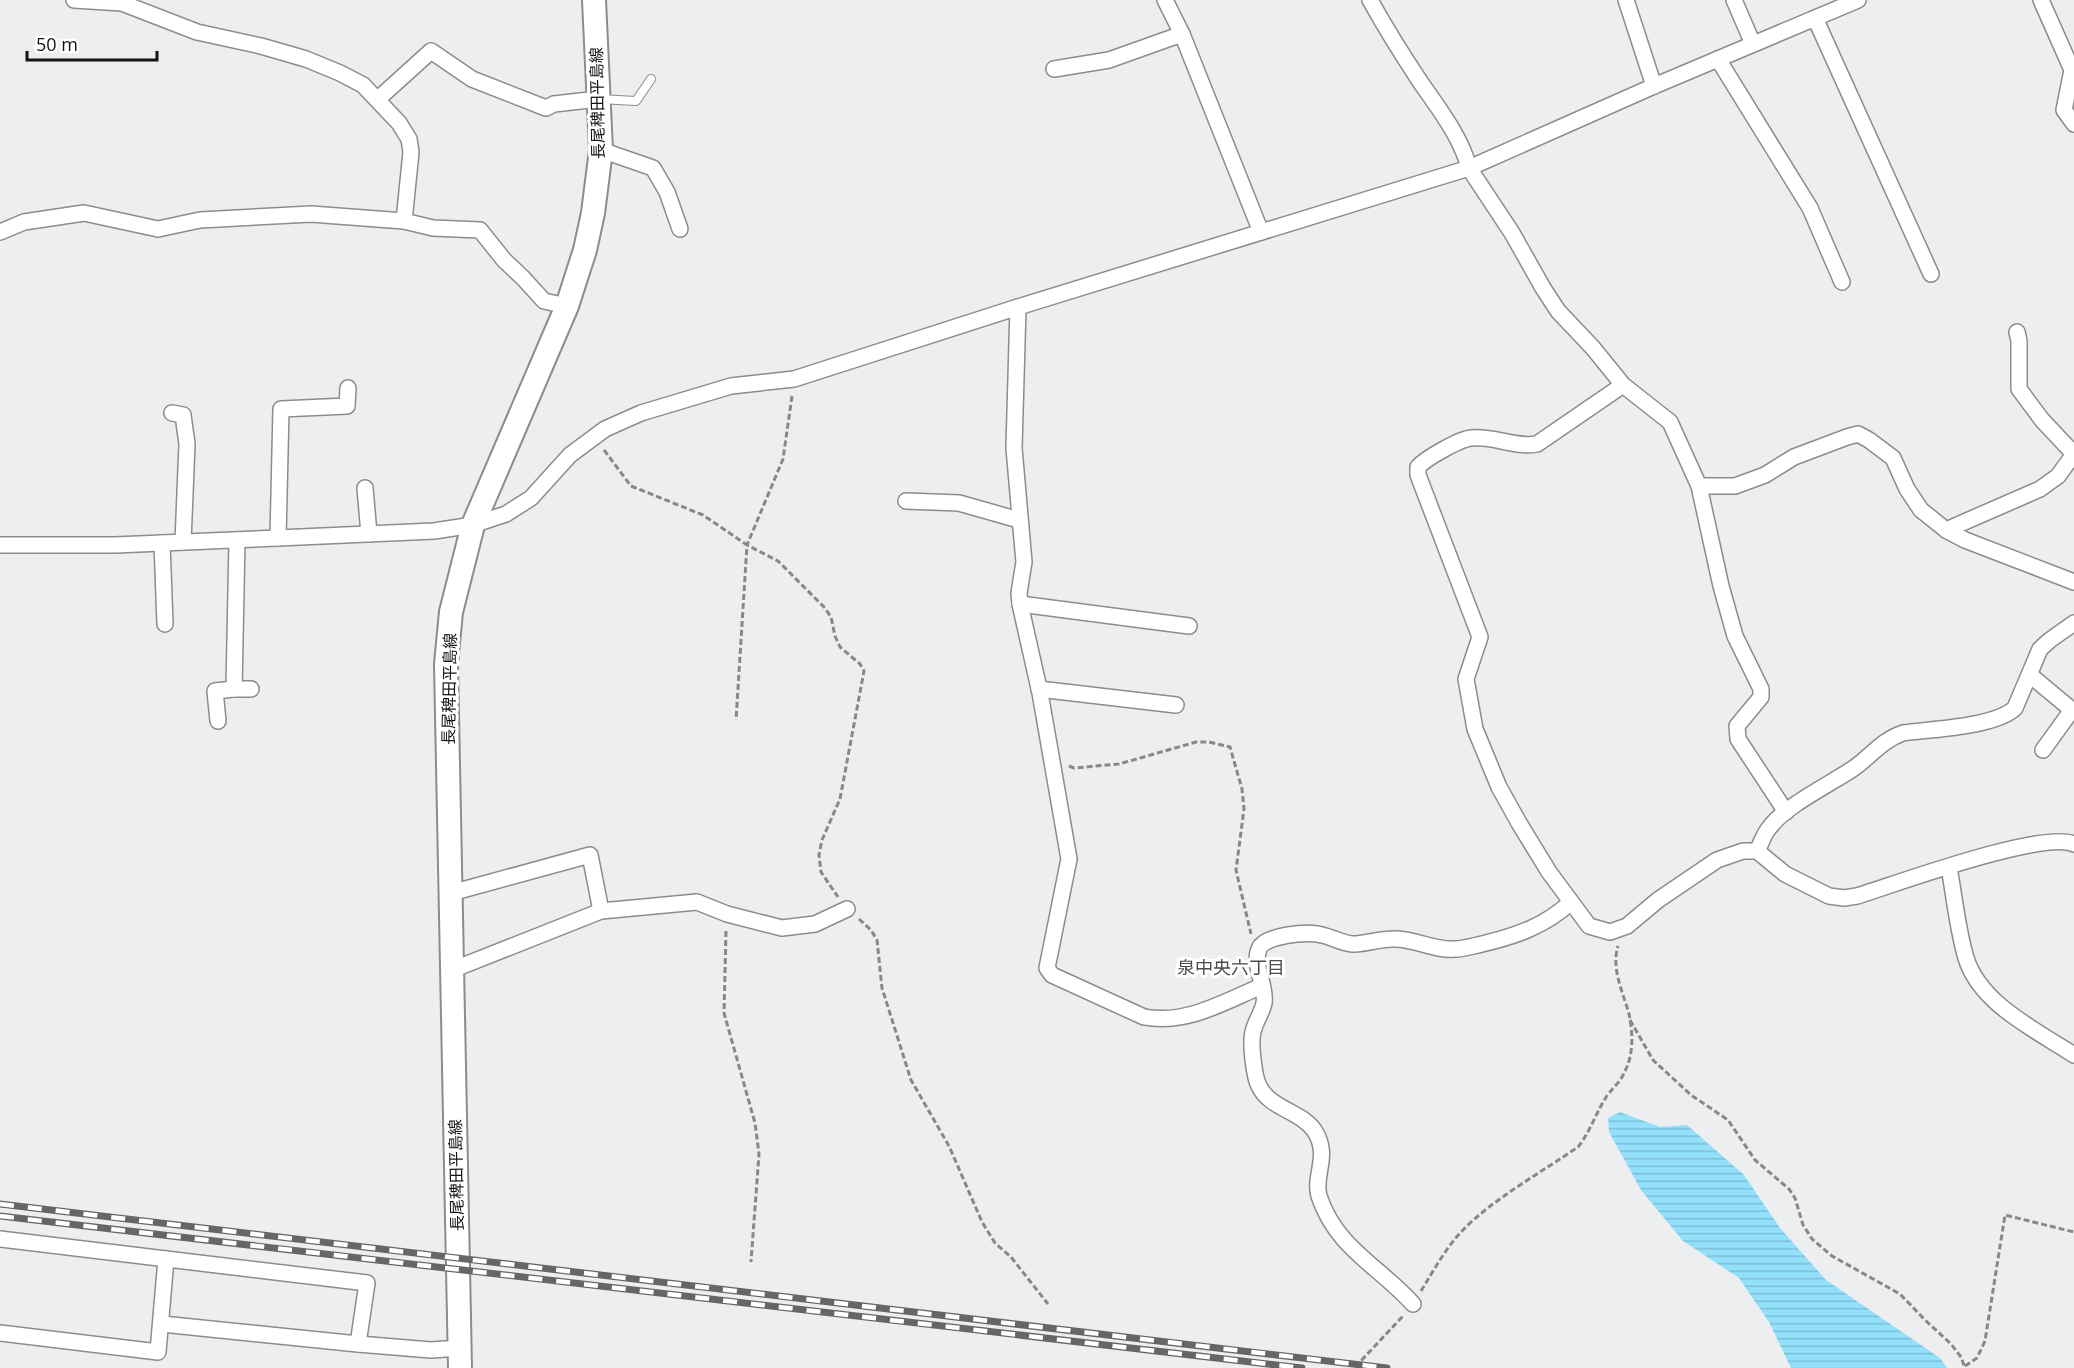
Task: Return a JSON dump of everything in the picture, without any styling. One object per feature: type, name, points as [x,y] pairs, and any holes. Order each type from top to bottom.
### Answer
[{"type":"main road","name":"長尾稗田平島線","points":[[460,1358],[446,664],[451,612],[473,525],[567,306],[585,250],[601,150],[594,0]]},
{"type":"street","points":[[74,0],[122,3],[197,32],[306,59],[363,85],[399,123],[409,139],[411,152],[404,221]]},
{"type":"street","points":[[1166,0],[1182,34],[1261,232]]},
{"type":"street","points":[[1370,0],[1401,53],[1444,118],[1467,158],[1469,168],[1512,233],[1558,311],[1593,348],[1623,385],[1670,422],[1699,486],[1734,636],[1761,689],[1761,697],[1737,726],[1738,739],[1786,812]]},
{"type":"street","points":[[1626,0],[1654,86]]},
{"type":"street","points":[[1734,0],[1753,44]]},
{"type":"street","points":[[0,545],[237,540],[434,531],[473,525],[506,513],[531,498],[570,455],[605,429],[641,413],[730,386],[794,379],[1018,307],[1469,168],[1654,86],[1858,0]]},
{"type":"street","points":[[2041,0],[2072,70],[2064,110],[2074,124]]},
{"type":"street","points":[[1815,18],[1930,274]]},
{"type":"street","points":[[1054,69],[1109,60],[1182,34]]},
{"type":"street","points":[[378,99],[431,51],[472,80],[546,108],[554,104],[598,99]]},
{"type":"street","points":[[1718,59],[1810,208],[1842,282]]},
{"type":"street","points":[[601,150],[653,168],[667,192],[681,229]]},
{"type":"street","points":[[0,232],[24,222],[84,213],[158,229],[200,220],[311,214],[404,221],[433,228],[480,230],[504,260],[544,302],[567,306]]},
{"type":"street","points":[[1018,307],[1014,448],[1024,562],[1019,593],[1020,604],[1039,689],[1069,859],[1047,968],[1052,975],[1144,1017],[1158,1019],[1188,1016],[1262,986]]},
{"type":"street","points":[[1946,530],[2040,489],[2058,476],[2074,454],[2042,420],[2019,389],[2017,332]]},
{"type":"street","points":[[1623,385],[1537,444],[1523,446],[1469,438],[1432,455],[1418,467],[1418,475],[1480,637],[1466,679],[1475,729],[1499,787],[1519,823],[1549,872],[1589,926],[1610,932],[1627,926],[1658,900],[1717,860],[1743,851],[1757,852],[1785,874],[1829,896],[1844,898],[2029,845],[2053,841],[2074,844]]},
{"type":"street","points":[[278,538],[281,409],[348,414],[348,388]]},
{"type":"street","points":[[172,413],[183,415],[188,444],[183,542]]},
{"type":"street","points":[[1699,486],[1735,486],[1764,475],[1794,457],[1858,434],[1893,459],[1907,489],[1921,510],[1946,530],[1965,540],[2074,582]]},
{"type":"street","points":[[365,488],[369,534]]},
{"type":"street","points":[[906,501],[959,503],[1019,520]]},
{"type":"street","points":[[234,689],[237,540]]},
{"type":"street","points":[[162,543],[165,624]]},
{"type":"street","points":[[1020,604],[1189,626]]},
{"type":"street","points":[[1757,852],[1770,826],[1786,812],[1854,768],[1893,736],[1992,721],[2003,717],[2015,708],[2044,645],[2074,623]]},
{"type":"street","points":[[2030,675],[2072,710],[2043,750]]},
{"type":"street","points":[[218,721],[215,691],[251,689]]},
{"type":"street","points":[[1039,689],[1176,705]]},
{"type":"street","points":[[451,893],[590,855],[601,911]]},
{"type":"street","points":[[1949,867],[1966,959],[1980,984],[2000,1007],[2074,1055]]},
{"type":"street","points":[[452,970],[601,911],[697,902],[727,914],[782,928],[815,924],[847,909]]},
{"type":"street","points":[[1413,1304],[1384,1275],[1352,1251],[1343,1241],[1330,1220],[1317,1190],[1322,1161],[1318,1137],[1302,1118],[1270,1102],[1258,1085],[1252,1034],[1263,1010],[1265,997],[1258,958],[1259,948],[1267,939],[1305,933],[1321,934],[1352,944],[1394,939],[1455,949],[1506,939],[1558,914],[1571,902]]},
{"type":"street","points":[[0,1239],[367,1283],[358,1344]]},
{"type":"street","points":[[0,1334],[158,1352],[166,1259]]},
{"type":"street","points":[[162,1324],[431,1350],[460,1358]]},
{"type":"lane","points":[[598,99],[636,101],[651,79]]},
{"type":"path","points":[[736,720],[747,545],[783,459],[794,379]]},
{"type":"path","points":[[591,440],[603,448],[631,486],[703,515],[747,545],[778,561],[824,607],[831,617],[840,647],[860,664],[864,671],[840,799],[822,840],[819,855],[821,872],[847,909],[871,930],[877,940],[882,988],[903,1060],[911,1080],[949,1146],[982,1222],[995,1243],[1011,1257],[1048,1304]]},
{"type":"path","points":[[1051,757],[1074,768],[1119,764],[1196,742],[1209,742],[1230,747],[1242,789],[1244,809],[1236,870],[1238,884],[1253,941],[1259,948]]},
{"type":"path","points":[[727,914],[724,1013],[755,1123],[759,1154],[751,1262]]},
{"type":"path","points":[[1627,926],[1615,956],[1617,977],[1630,1018],[1653,1060],[1691,1095],[1728,1120],[1755,1160],[1789,1189],[1795,1198],[1803,1225],[1812,1239],[1832,1257],[1900,1294],[1951,1344],[1965,1367],[1977,1358],[1985,1341],[2005,1215],[2074,1232]]},
{"type":"path","points":[[1357,1368],[1413,1304],[1451,1245],[1465,1228],[1498,1202],[1578,1147],[1587,1136],[1606,1097],[1624,1073],[1630,1058],[1632,1042],[1630,1018]]},
{"type":"water","points":[[1620,1112],[1660,1127],[1687,1125],[1744,1175],[1780,1228],[1826,1280],[1940,1358],[1947,1368],[1791,1368],[1769,1322],[1739,1278],[1683,1241],[1641,1190],[1609,1132],[1608,1118]]},
{"type":"railway","points":[[0,1204],[1387,1368]]},
{"type":"railway","points":[[0,1216],[1302,1368]]},
{"type":"district","name":"泉中央六丁目","points":[[1231,968]]}]
